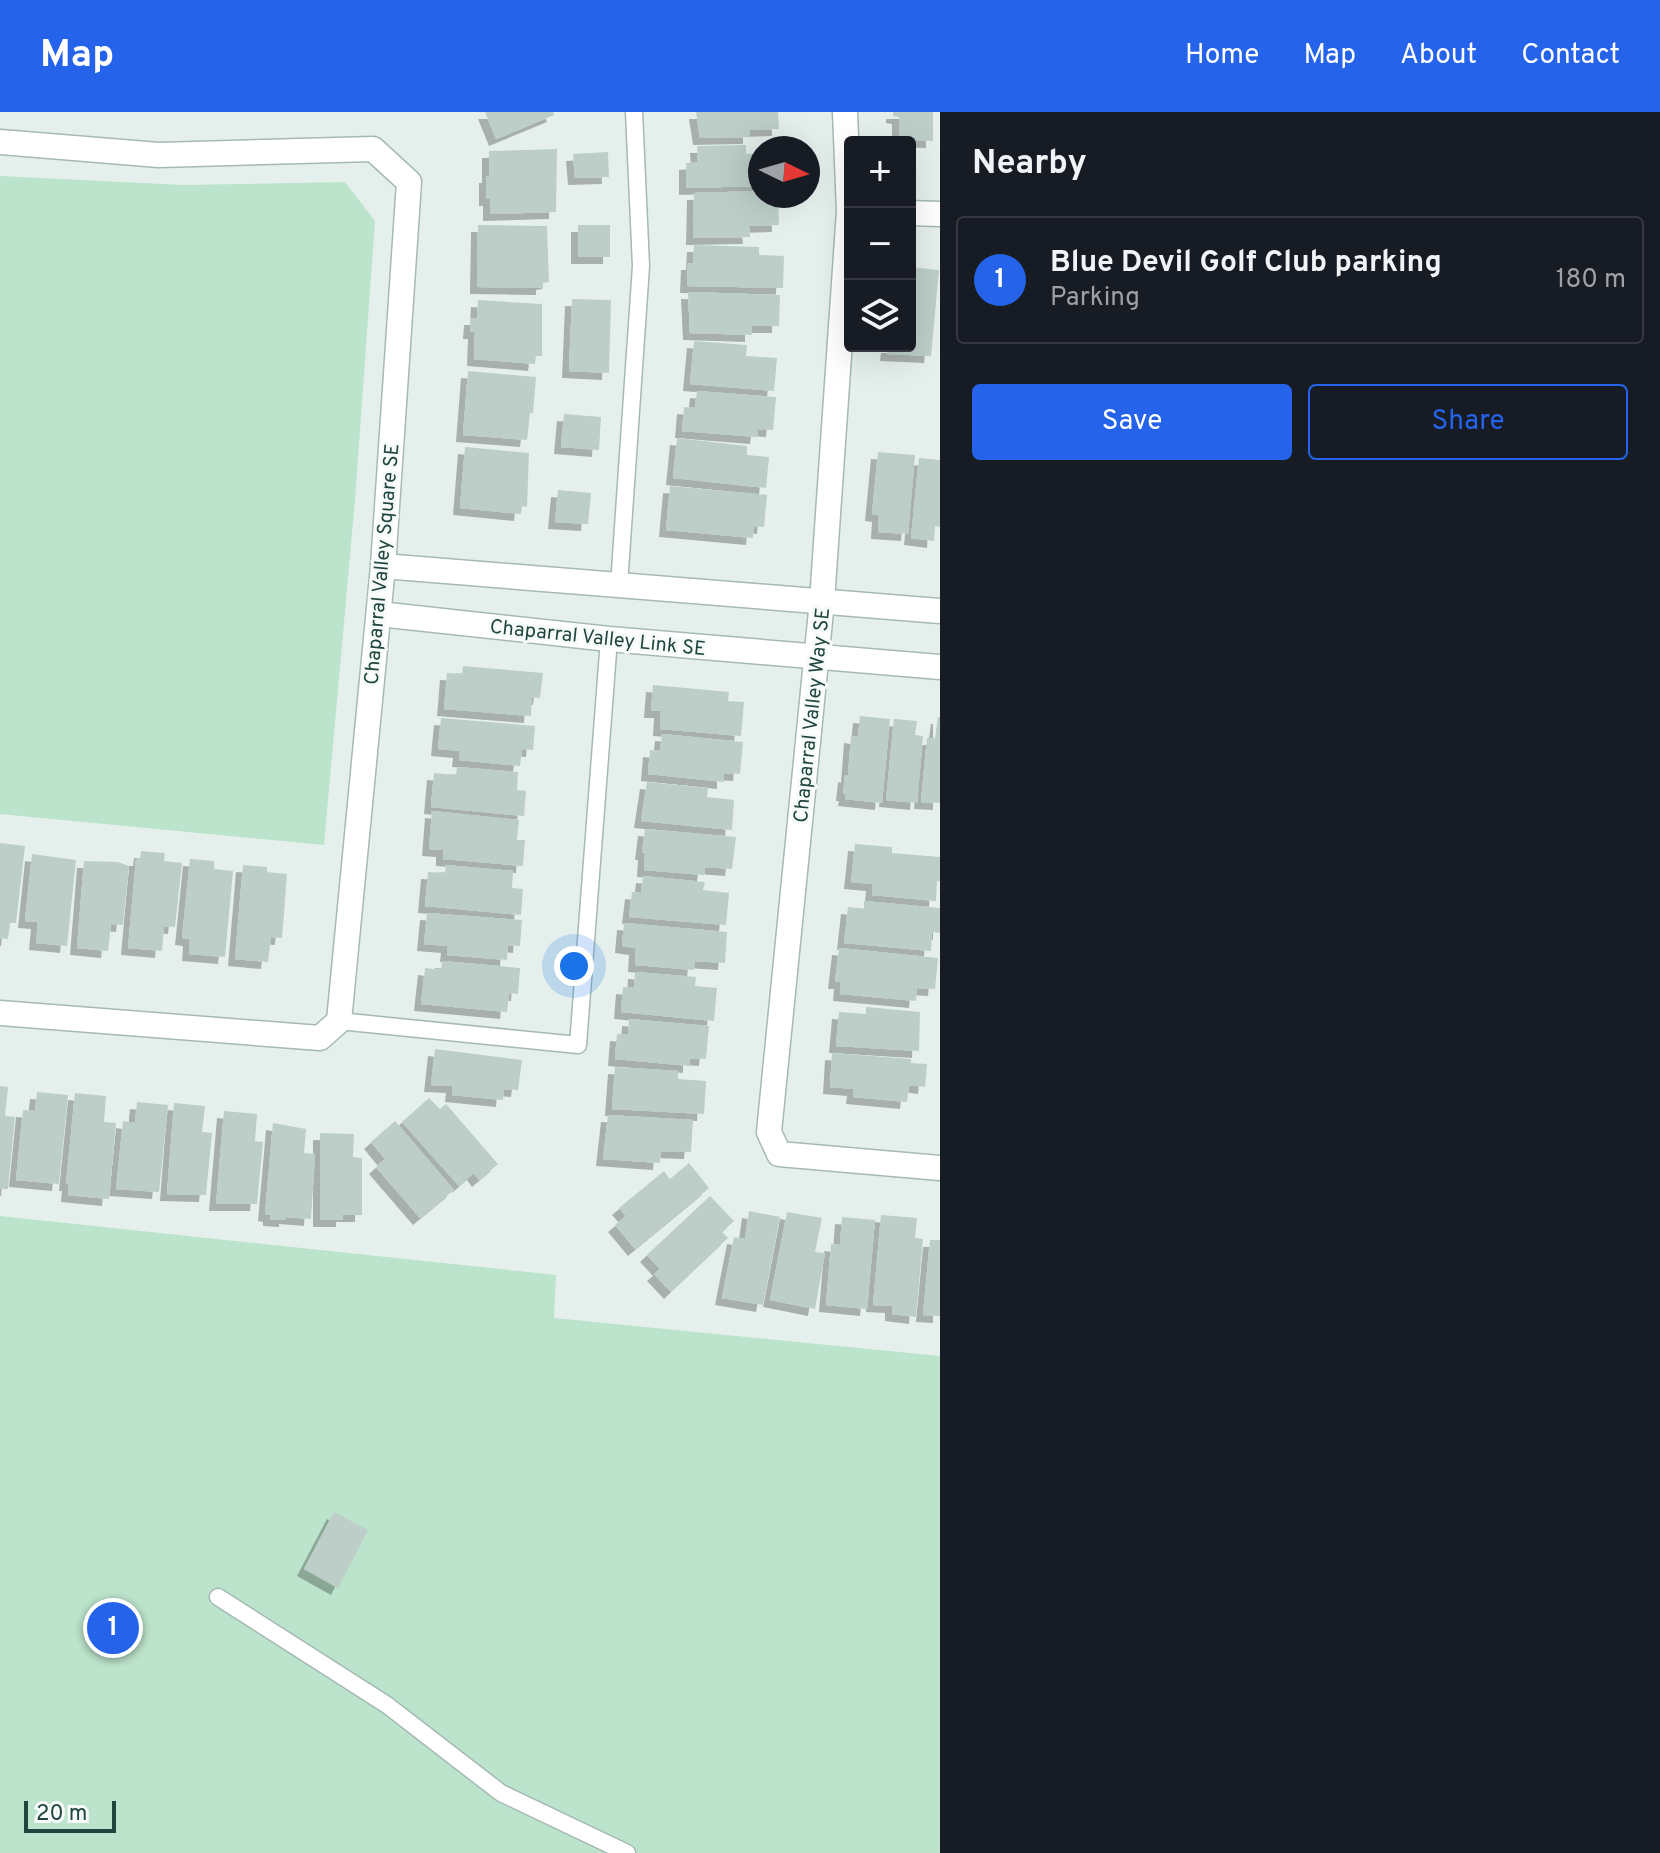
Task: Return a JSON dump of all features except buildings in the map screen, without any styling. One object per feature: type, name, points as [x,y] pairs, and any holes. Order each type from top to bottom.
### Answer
[{"type":"street","name":"Chaparral Valley Way SE","points":[[845,112],[849,208]]},
{"type":"street","name":"Chaparral Valley Square SE","points":[[0,142],[159,155],[373,149],[409,182],[379,614],[339,1021]]},
{"type":"street","points":[[916,213],[940,214]]},
{"type":"street","name":"Chaparral Valley Way SE","points":[[844,280],[818,657],[769,1132],[779,1154],[940,1168]]},
{"type":"street","points":[[383,566],[940,611]]},
{"type":"street","name":"Chaparral Valley Link SE","points":[[379,614],[609,639],[940,667]]},
{"type":"street","points":[[0,1013],[320,1038],[339,1021]]},
{"type":"lane","points":[[619,585],[641,266],[634,112]]},
{"type":"lane","points":[[339,1021],[578,1045],[609,639]]},
{"type":"lane","points":[[218,1597],[387,1705],[501,1793],[627,1853]]},
{"type":"green space","points":[[0,176],[183,185],[345,182],[375,221],[355,500],[324,845],[0,814]]},
{"type":"green space","points":[[0,1216],[556,1275],[554,1318],[940,1356],[940,1853],[0,1853]]},
{"type":"place","name":"Blue Devil Golf Club parking","points":[[113,1628]]}]
